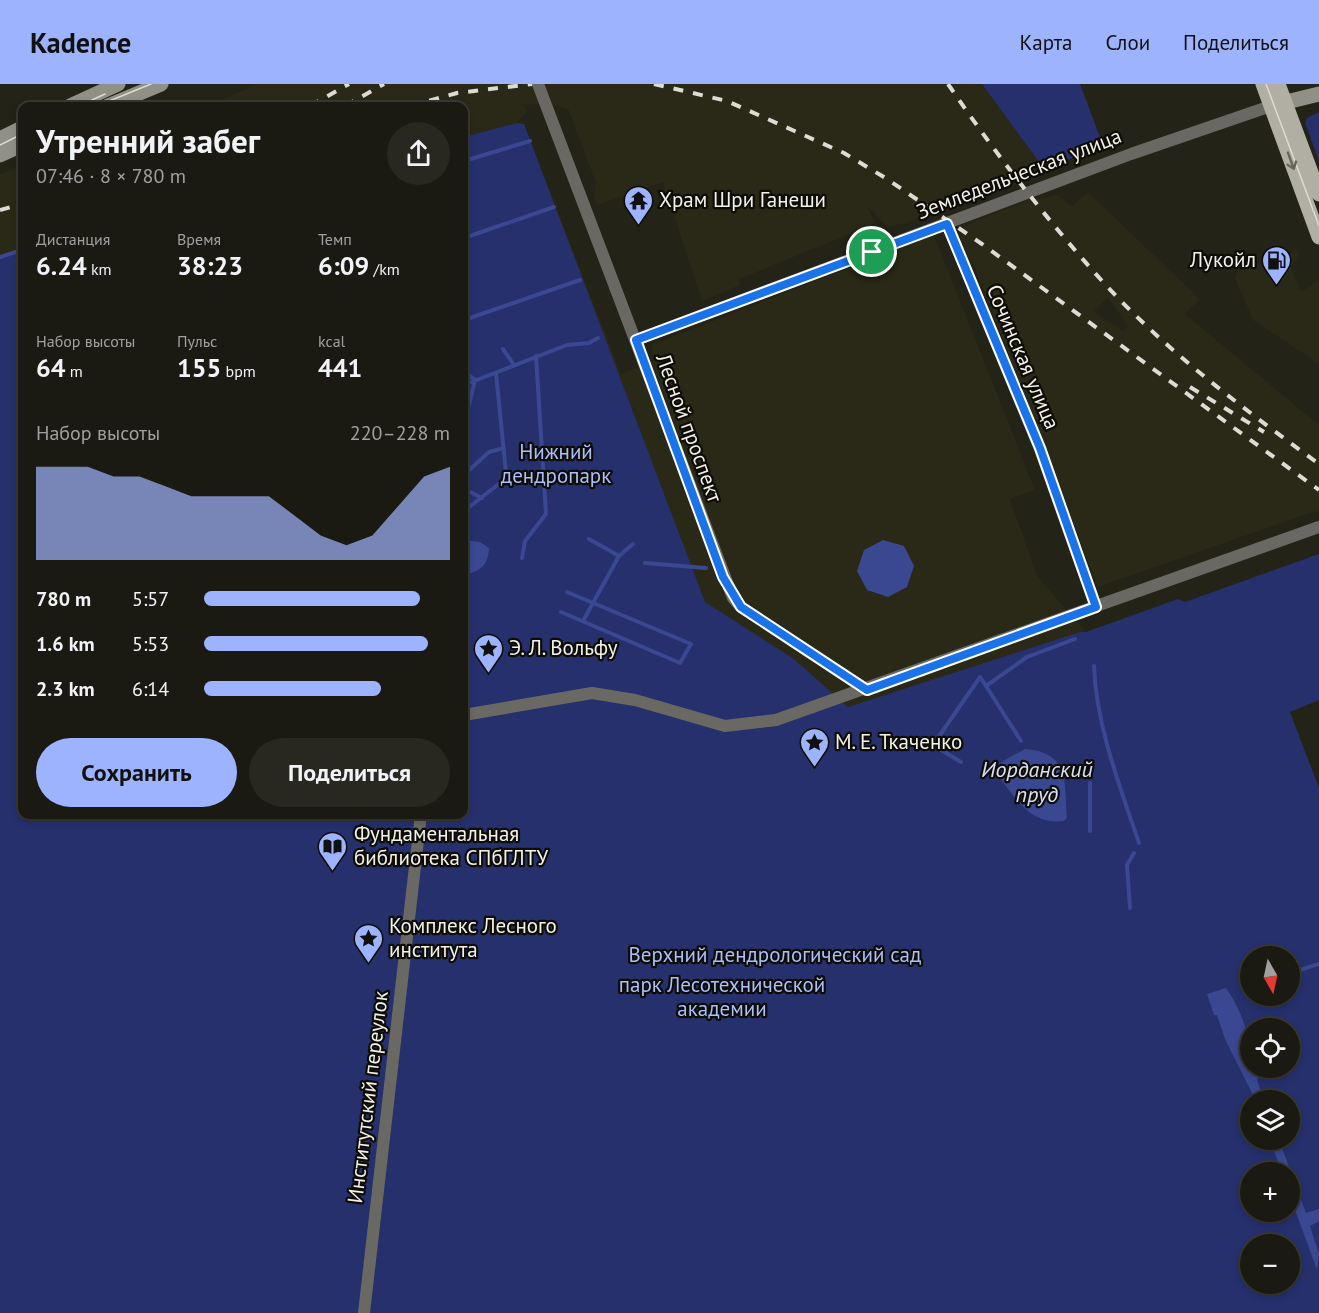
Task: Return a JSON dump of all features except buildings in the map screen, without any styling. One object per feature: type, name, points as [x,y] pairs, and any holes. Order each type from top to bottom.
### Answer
[{"type":"main road","points":[[82,102],[123,89],[161,84]]},
{"type":"main road","points":[[1263,84],[1278,105],[1319,194]]},
{"type":"main road","points":[[1278,84],[1278,105],[1319,237]]},
{"type":"main road","points":[[112,102],[123,89]]},
{"type":"main road","name":"Земледельческая улица","points":[[1278,105],[1319,94]]},
{"type":"main road","points":[[0,139],[18,130]]},
{"type":"main road","points":[[0,155],[18,147]]},
{"type":"street","name":"Лесной проспект","points":[[538,84],[636,340],[723,577],[733,598],[741,607],[867,690]]},
{"type":"street","name":"Земледельческая улица","points":[[636,340],[1131,154],[1278,105]]},
{"type":"street","name":"Сочинская улица","points":[[947,224],[1040,448],[1096,607]]},
{"type":"street","points":[[468,714],[592,693],[634,700],[717,724],[735,726],[776,720],[867,690],[1319,527]]},
{"type":"street","name":"Институтский переулок","points":[[364,1313],[421,819]]},
{"type":"shaded area","name":"парк Лесотехнической академии","points":[[257,84],[982,84],[1039,162],[1034,170],[1007,184],[952,196],[940,207],[907,223],[887,227],[868,207],[875,224],[739,279],[740,285],[702,301],[663,182],[597,205],[594,195],[596,183],[568,109],[551,104],[523,105],[527,111],[517,123],[524,124],[621,374],[656,360],[651,345],[934,235],[1035,490],[1010,499],[1037,576],[1086,632],[1178,599],[1185,602],[1319,554],[1319,700],[1290,712],[1319,788],[1319,1313],[0,1313],[0,174],[18,167],[18,819],[468,819],[468,102],[218,102]]},
{"type":"shaded area","points":[[1088,192],[1200,299],[1185,314],[1319,425],[1319,513],[1316,511],[1098,587],[976,270],[961,243],[961,232],[970,223],[1024,202],[1058,195],[1072,206]],"holes":[[[1107,297],[1128,326],[1123,331],[1094,312]]]},
{"type":"shaded area","points":[[1297,250],[1299,255],[1291,268],[1301,292],[1319,279],[1319,364],[1253,320],[1235,278],[1237,272]]},
{"type":"green space","points":[[982,84],[1080,84],[1103,145],[1051,167],[1039,162]]},
{"type":"green space","points":[[1319,112],[1319,161],[1305,123],[1307,118]]},
{"type":"green space","name":"парк Лесотехнической академии","points":[[517,123],[524,124],[705,602],[794,659],[848,707],[1080,632],[1086,632],[1178,599],[1185,602],[1319,554],[1319,700],[1290,712],[1319,788],[1319,1313],[0,1313],[0,258],[18,253],[18,819],[468,819],[468,136]]},
{"type":"water","points":[[468,540],[480,542],[489,548],[485,564],[468,575]]},
{"type":"water","points":[[883,540],[904,546],[914,566],[907,587],[888,597],[867,590],[857,571],[864,550]]},
{"type":"water","name":"Иорданский пруд","points":[[1025,749],[1051,756],[1058,763],[1065,781],[1067,818],[1064,821],[1042,819],[1034,815],[1019,802],[999,777],[1001,762]]},
{"type":"water","points":[[1226,988],[1237,1007],[1242,1018],[1240,1069],[1225,1039],[1217,1015],[1214,1015],[1207,994]]},
{"type":"water","points":[[1244,1078],[1258,1078],[1260,1090],[1250,1090]]},
{"type":"water","points":[[1274,1150],[1283,1150],[1287,1162],[1278,1162]]},
{"type":"water","points":[[1300,1197],[1306,1213],[1319,1209],[1319,1221],[1310,1226],[1319,1254],[1317,1270],[1299,1222]]},
{"type":"waterway","points":[[468,160],[530,141]]},
{"type":"waterway","points":[[468,237],[554,207]]},
{"type":"waterway","points":[[0,257],[18,251]]},
{"type":"waterway","points":[[468,319],[580,280]]},
{"type":"waterway","points":[[468,383],[567,345],[589,343],[598,338]]},
{"type":"waterway","points":[[503,349],[514,365]]},
{"type":"waterway","points":[[522,558],[525,541],[546,514],[536,356]]},
{"type":"waterway","points":[[468,508],[504,480],[506,473],[496,373]]},
{"type":"waterway","points":[[468,374],[475,380],[468,409]]},
{"type":"waterway","points":[[468,471],[489,452],[504,448]]},
{"type":"waterway","points":[[468,491],[482,498]]},
{"type":"waterway","points":[[589,539],[619,556]]},
{"type":"waterway","points":[[583,621],[619,556],[633,544]]},
{"type":"waterway","points":[[645,563],[706,568]]},
{"type":"waterway","points":[[561,612],[680,663],[691,644],[567,592]]},
{"type":"waterway","points":[[961,762],[933,745],[980,677],[986,686],[1027,657],[1075,639]]},
{"type":"waterway","points":[[1094,666],[1104,733],[1139,843]]},
{"type":"waterway","points":[[986,686],[1021,741]]},
{"type":"waterway","points":[[1090,783],[1090,831]]},
{"type":"waterway","points":[[1130,908],[1127,865],[1134,853]]},
{"type":"waterway","points":[[1300,970],[1319,964]]},
{"type":"tram line","points":[[107,102],[151,84]]},
{"type":"tram line","points":[[1266,84],[1319,226]]},
{"type":"tram line","points":[[88,102],[105,94]]},
{"type":"tram line","points":[[0,145],[18,136]]},
{"type":"railway","points":[[317,102],[349,84]]},
{"type":"railway","points":[[352,102],[384,84]]},
{"type":"railway","points":[[424,102],[457,93],[532,84]]},
{"type":"railway","points":[[654,84],[727,101],[844,153],[887,179],[982,244],[1319,490]]},
{"type":"railway","points":[[948,84],[1003,161],[1042,210],[1082,259],[1127,307],[1206,378],[1319,464]]},
{"type":"railway","points":[[0,210],[18,205]]},
{"type":"railway","points":[[1190,387],[1264,432]]},
{"type":"place","name":"Храм Шри Ганеши","points":[[638,226]]},
{"type":"place","name":"Лукойл","points":[[1277,286]]},
{"type":"place","name":"Э. Л. Вольфу","points":[[488,674]]},
{"type":"place","name":"М. Е. Ткаченко","points":[[814,768]]},
{"type":"place","name":"Фундаментальная библиотека СПбГЛТУ","points":[[333,872]]},
{"type":"place","name":"Комплекс Лесного института","points":[[368,964]]},
{"type":"route","points":[[947,224],[1040,448],[1096,607],[867,690],[741,607],[733,598],[723,577],[636,340],[872,252],[947,224]]},
{"type":"park label","name":"Нижний дендропарк","points":[[556,464]]},
{"type":"park label","name":"Верхний дендрологический сад","points":[[775,955]]}]
